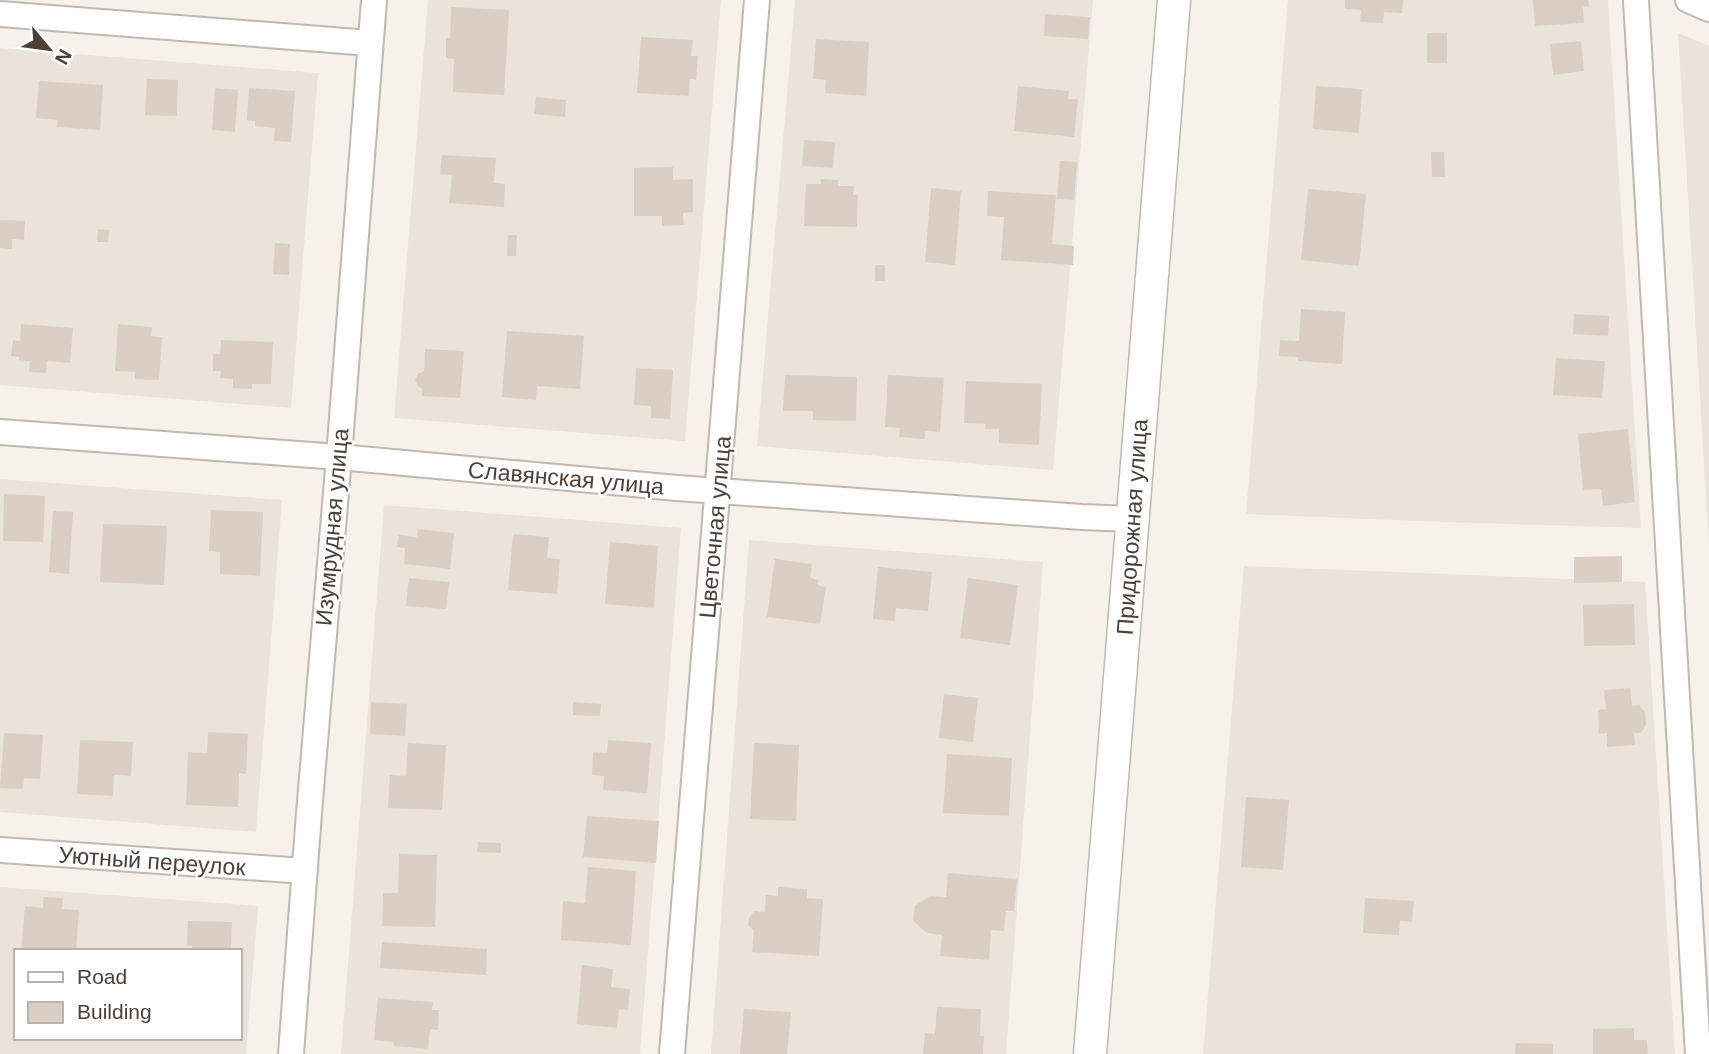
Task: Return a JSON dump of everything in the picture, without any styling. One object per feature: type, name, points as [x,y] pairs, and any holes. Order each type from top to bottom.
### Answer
[{"type":"street","name":"Изумрудная улица","points":[[291,1054],[374,0]]},
{"type":"street","name":"Цветочная улица","points":[[672,1054],[757,0]]},
{"type":"street","name":"Придорожная улица","points":[[1090,1054],[1174,0]]},
{"type":"street","points":[[1636,0],[1698,1054]]},
{"type":"street","points":[[1688,0],[1709,9]]},
{"type":"street","points":[[0,14],[370,43]]},
{"type":"street","name":"Славянская улица","points":[[0,432],[339,457],[719,491],[1132,519]]},
{"type":"street","name":"Уютный переулок","points":[[0,850],[305,871]]},
{"type":"shaded area","points":[[428,0],[721,0],[685,441],[394,418]]},
{"type":"shaded area","points":[[795,0],[1093,0],[1053,470],[757,446]]},
{"type":"shaded area","points":[[1288,0],[1608,0],[1641,528],[1246,514]]},
{"type":"shaded area","points":[[1678,33],[1709,46],[1709,547],[1685,147]]},
{"type":"shaded area","points":[[0,48],[318,73],[291,408],[0,385]]},
{"type":"shaded area","points":[[0,479],[282,500],[256,832],[0,812]]},
{"type":"shaded area","points":[[384,505],[681,528],[640,1054],[341,1054]]},
{"type":"shaded area","points":[[749,540],[1043,562],[1006,1054],[711,1054]]},
{"type":"shaded area","points":[[1244,566],[1645,582],[1675,1054],[1203,1054]]},
{"type":"shaded area","points":[[0,887],[258,906],[246,1054],[0,1054]]},
{"type":"building","points":[[1345,0],[1403,0],[1402,13],[1384,12],[1383,23],[1360,22],[1361,10],[1345,9]]},
{"type":"building","points":[[1533,0],[1588,0],[1589,6],[1583,7],[1584,23],[1535,26]]},
{"type":"building","points":[[451,7],[509,10],[504,95],[453,92],[454,59],[446,58]]},
{"type":"building","points":[[1045,14],[1090,17],[1088,39],[1044,36]]},
{"type":"building","points":[[1427,33],[1447,33],[1447,63],[1427,63]]},
{"type":"building","points":[[641,37],[693,40],[691,56],[698,56],[696,80],[690,79],[689,96],[637,93]]},
{"type":"building","points":[[816,39],[869,42],[866,96],[825,93],[826,80],[813,79]]},
{"type":"building","points":[[1581,41],[1584,71],[1553,75],[1550,44]]},
{"type":"building","points":[[147,79],[178,80],[177,116],[145,115]]},
{"type":"building","points":[[39,81],[103,85],[100,130],[57,127],[58,120],[36,118]]},
{"type":"building","points":[[1018,86],[1069,91],[1068,99],[1078,99],[1074,137],[1014,131]]},
{"type":"building","points":[[1316,86],[1362,89],[1359,133],[1313,129]]},
{"type":"building","points":[[215,88],[238,90],[235,132],[212,130]]},
{"type":"building","points":[[249,88],[295,91],[291,142],[274,141],[275,128],[255,126],[255,121],[247,120]]},
{"type":"building","points":[[536,97],[566,100],[565,117],[534,114]]},
{"type":"building","points":[[804,140],[835,142],[833,168],[802,166]]},
{"type":"building","points":[[1431,152],[1444,152],[1445,177],[1432,177]]},
{"type":"building","points":[[442,155],[496,158],[494,183],[505,184],[504,207],[449,203],[452,175],[440,174]]},
{"type":"building","points":[[1060,161],[1077,162],[1074,200],[1057,199]]},
{"type":"building","points":[[673,167],[673,180],[693,179],[693,212],[683,213],[684,225],[662,226],[662,216],[634,216],[634,168]]},
{"type":"building","points":[[821,179],[838,180],[838,186],[854,186],[853,195],[858,194],[857,227],[804,226],[806,184],[821,184]]},
{"type":"building","points":[[931,188],[961,191],[955,265],[925,262]]},
{"type":"building","points":[[1308,189],[1366,194],[1359,266],[1301,260]]},
{"type":"building","points":[[988,191],[1056,195],[1052,244],[1074,246],[1073,265],[1001,260],[1004,217],[987,216]]},
{"type":"building","points":[[0,220],[25,221],[24,240],[12,239],[12,249],[0,248]]},
{"type":"building","points":[[98,229],[109,230],[108,242],[97,242]]},
{"type":"building","points":[[508,235],[517,235],[516,256],[507,256]]},
{"type":"building","points":[[275,243],[290,244],[289,275],[273,274]]},
{"type":"building","points":[[875,265],[885,265],[885,281],[875,281]]},
{"type":"building","points":[[1301,309],[1345,312],[1342,364],[1298,361],[1298,357],[1279,356],[1280,340],[1299,341]]},
{"type":"building","points":[[1574,314],[1609,316],[1608,336],[1573,334]]},
{"type":"building","points":[[21,324],[73,328],[70,363],[47,361],[46,373],[29,372],[30,361],[11,356],[13,340],[20,341]]},
{"type":"building","points":[[118,324],[152,327],[151,336],[162,337],[159,380],[135,379],[135,372],[115,371]]},
{"type":"building","points":[[507,331],[584,336],[580,389],[537,386],[536,400],[502,397]]},
{"type":"building","points":[[221,340],[273,342],[271,384],[252,384],[252,389],[233,388],[233,379],[220,378],[221,371],[213,371],[213,354],[220,354]]},
{"type":"building","points":[[425,349],[464,351],[460,398],[422,396],[422,388],[415,380],[418,374],[424,371]]},
{"type":"building","points":[[1556,358],[1605,361],[1602,398],[1553,395]]},
{"type":"building","points":[[636,368],[673,370],[670,419],[651,418],[651,406],[634,405]]},
{"type":"building","points":[[785,375],[857,377],[856,421],[813,420],[813,411],[783,411]]},
{"type":"building","points":[[888,375],[944,378],[940,432],[925,431],[925,439],[899,437],[900,428],[885,427]]},
{"type":"building","points":[[966,381],[1042,384],[1039,445],[999,443],[999,429],[985,429],[986,424],[964,423]]},
{"type":"building","points":[[1628,429],[1635,502],[1603,506],[1601,489],[1583,490],[1578,434]]},
{"type":"building","points":[[4,494],[45,496],[43,542],[3,541]]},
{"type":"building","points":[[211,510],[263,512],[260,576],[220,574],[220,552],[209,551]]},
{"type":"building","points":[[53,511],[73,512],[69,574],[49,572]]},
{"type":"building","points":[[103,524],[167,526],[164,585],[100,582]]},
{"type":"building","points":[[418,529],[454,533],[450,569],[404,564],[405,548],[397,547],[399,535],[417,537]]},
{"type":"building","points":[[513,534],[549,537],[547,558],[560,559],[557,594],[508,590]]},
{"type":"building","points":[[610,542],[658,546],[654,608],[605,604]]},
{"type":"building","points":[[1622,556],[1622,582],[1574,583],[1574,557]]},
{"type":"building","points":[[775,559],[812,564],[810,578],[818,580],[817,585],[826,587],[820,624],[767,617]]},
{"type":"building","points":[[878,567],[932,572],[928,611],[896,608],[895,621],[873,619]]},
{"type":"building","points":[[409,578],[449,582],[446,609],[406,606]]},
{"type":"building","points":[[968,578],[1018,585],[1010,645],[960,638]]},
{"type":"building","points":[[1634,604],[1635,645],[1584,646],[1583,605]]},
{"type":"building","points":[[1630,688],[1632,706],[1639,705],[1645,712],[1646,725],[1641,733],[1634,733],[1635,745],[1607,747],[1607,733],[1599,734],[1598,710],[1606,709],[1604,690]]},
{"type":"building","points":[[944,694],[978,698],[973,742],[939,738]]},
{"type":"building","points":[[371,702],[407,704],[405,736],[370,734]]},
{"type":"building","points":[[573,702],[601,704],[600,716],[573,715]]},
{"type":"building","points":[[208,732],[248,734],[246,774],[239,773],[238,807],[186,805],[188,752],[207,753]]},
{"type":"building","points":[[4,733],[43,735],[40,779],[24,778],[23,789],[0,788]]},
{"type":"building","points":[[80,740],[133,742],[131,776],[114,775],[113,796],[77,794]]},
{"type":"building","points":[[608,740],[651,743],[647,793],[603,790],[604,776],[592,775],[593,752],[607,753]]},
{"type":"building","points":[[408,743],[446,745],[442,810],[388,808],[390,775],[406,776]]},
{"type":"building","points":[[754,743],[799,745],[796,821],[750,819]]},
{"type":"building","points":[[947,754],[1012,758],[1009,816],[943,813]]},
{"type":"building","points":[[1246,797],[1289,800],[1283,870],[1241,867]]},
{"type":"building","points":[[587,816],[659,821],[656,863],[583,857]]},
{"type":"building","points":[[478,842],[501,843],[501,853],[477,852]]},
{"type":"building","points":[[399,854],[437,855],[435,927],[382,926],[383,893],[398,893]]},
{"type":"building","points":[[588,867],[636,871],[631,945],[561,940],[563,901],[585,903]]},
{"type":"building","points":[[948,873],[1017,879],[1014,911],[1006,911],[1004,931],[991,930],[989,960],[940,956],[942,935],[927,933],[913,921],[915,906],[930,896],[946,897]]},
{"type":"building","points":[[778,887],[807,889],[807,898],[823,899],[819,956],[752,952],[754,930],[748,926],[749,918],[754,911],[765,912],[766,895],[778,896]]},
{"type":"building","points":[[44,897],[63,898],[62,909],[79,910],[76,949],[21,949],[25,906],[43,908]]},
{"type":"building","points":[[1365,898],[1414,901],[1412,922],[1400,921],[1399,935],[1363,933]]},
{"type":"building","points":[[188,921],[232,922],[231,949],[192,949],[192,946],[187,946]]},
{"type":"building","points":[[382,942],[487,949],[486,975],[380,968]]},
{"type":"building","points":[[582,965],[613,969],[611,987],[630,989],[628,1010],[619,1009],[617,1028],[577,1024]]},
{"type":"building","points":[[378,998],[433,1002],[432,1010],[439,1010],[438,1030],[430,1029],[428,1049],[394,1046],[394,1042],[374,1040]]},
{"type":"building","points":[[937,1007],[981,1009],[980,1036],[984,1036],[983,1054],[923,1054],[925,1033],[935,1034]]},
{"type":"building","points":[[744,1009],[791,1012],[787,1054],[740,1054]]},
{"type":"building","points":[[1634,1028],[1634,1040],[1647,1040],[1648,1054],[1593,1054],[1593,1029]]},
{"type":"building","points":[[1516,1043],[1553,1044],[1553,1054],[1515,1054]]}]
